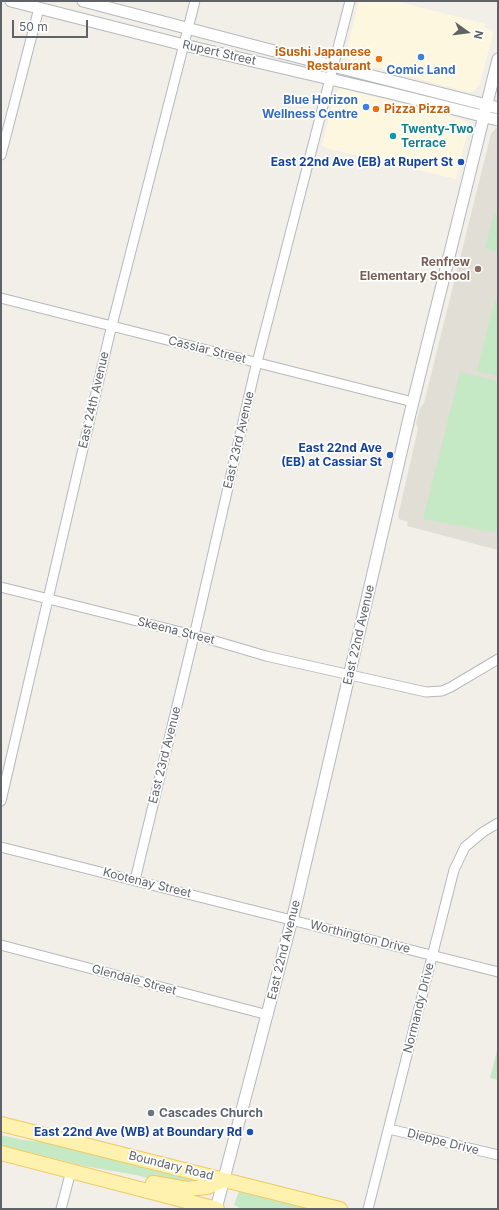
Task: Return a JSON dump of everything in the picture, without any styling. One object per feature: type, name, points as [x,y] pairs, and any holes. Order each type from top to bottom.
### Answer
[{"type":"main road","name":"Boundary Road","points":[[1,1124],[340,1209]]},
{"type":"main road","points":[[1,1153],[71,1170],[211,1208]]},
{"type":"main road","points":[[104,1179],[129,1176],[187,1190],[207,1187],[224,1180]]},
{"type":"street","name":"Rupert Street","points":[[11,1],[184,45],[498,120]]},
{"type":"street","name":"Rupert Street","points":[[83,1],[498,108]]},
{"type":"street","name":"East 24th Avenue","points":[[1,801],[111,326],[195,1]]},
{"type":"street","name":"East 23rd Avenue","points":[[136,880],[257,363],[350,1]]},
{"type":"street","points":[[1,155],[39,8]]},
{"type":"street","name":"East 22nd Avenue","points":[[211,1208],[224,1180],[292,920],[413,402],[498,60]]},
{"type":"street","name":"Cassiar Street","points":[[1,298],[413,402]]},
{"type":"street","name":"Skeena Street","points":[[1,587],[194,635],[266,656],[426,692],[434,693],[451,688],[498,659]]},
{"type":"street","name":"Normandy Drive","points":[[368,1209],[454,870],[465,847],[483,832],[498,824]]},
{"type":"street","name":"Kootenay Street","points":[[1,846],[292,920]]},
{"type":"street","name":"Worthington Drive","points":[[292,920],[498,972]]},
{"type":"street","name":"Glendale Street","points":[[1,945],[268,1015]]},
{"type":"street","name":"Dieppe Drive","points":[[389,1128],[498,1155]]},
{"type":"street","points":[[61,1209],[71,1170]]},
{"type":"shaded area","points":[[359,1],[395,1],[485,24],[484,27],[493,31],[493,34],[479,86],[473,91],[468,92],[349,60],[346,53]]},
{"type":"shaded area","name":"Twenty-Two Terrace","points":[[344,89],[461,119],[466,122],[469,126],[456,179],[326,148],[322,145],[335,96],[338,90]]},
{"type":"shaded area","name":"Renfrew Elementary School","points":[[496,128],[498,128],[498,550],[407,526],[408,522],[399,519],[398,516],[418,429],[416,423],[420,408],[424,403],[491,134]]},
{"type":"green space","points":[[494,214],[498,215],[498,252],[485,248]]},
{"type":"green space","points":[[495,299],[498,300],[498,376],[477,371]]},
{"type":"green space","points":[[460,372],[498,381],[498,533],[423,519]]},
{"type":"green space","points":[[498,1051],[498,1080],[490,1078]]},
{"type":"green space","points":[[1,1135],[23,1140],[52,1143],[204,1182],[167,1183],[136,1175],[84,1166],[1,1145]]},
{"type":"green space","points":[[239,1191],[316,1209],[242,1209],[234,1205]]},
{"type":"place","name":"Comic Land","points":[[421,57]]},
{"type":"place","name":"iSushi Japanese Restaurant","points":[[379,59]]},
{"type":"place","name":"Blue Horizon Wellness Centre","points":[[366,107]]},
{"type":"place","name":"Pizza Pizza","points":[[376,109]]},
{"type":"place","name":"Twenty-Two Terrace","points":[[393,136]]},
{"type":"place","name":"East 22nd Ave (EB) at Rupert St","points":[[461,162]]},
{"type":"place","name":"Renfrew Elementary School","points":[[478,269]]},
{"type":"place","name":"East 22nd Ave (EB) at Cassiar St","points":[[390,455]]},
{"type":"place","name":"Cascades Church","points":[[151,1113]]},
{"type":"place","name":"East 22nd Ave (WB) at Boundary Rd","points":[[250,1132]]}]
